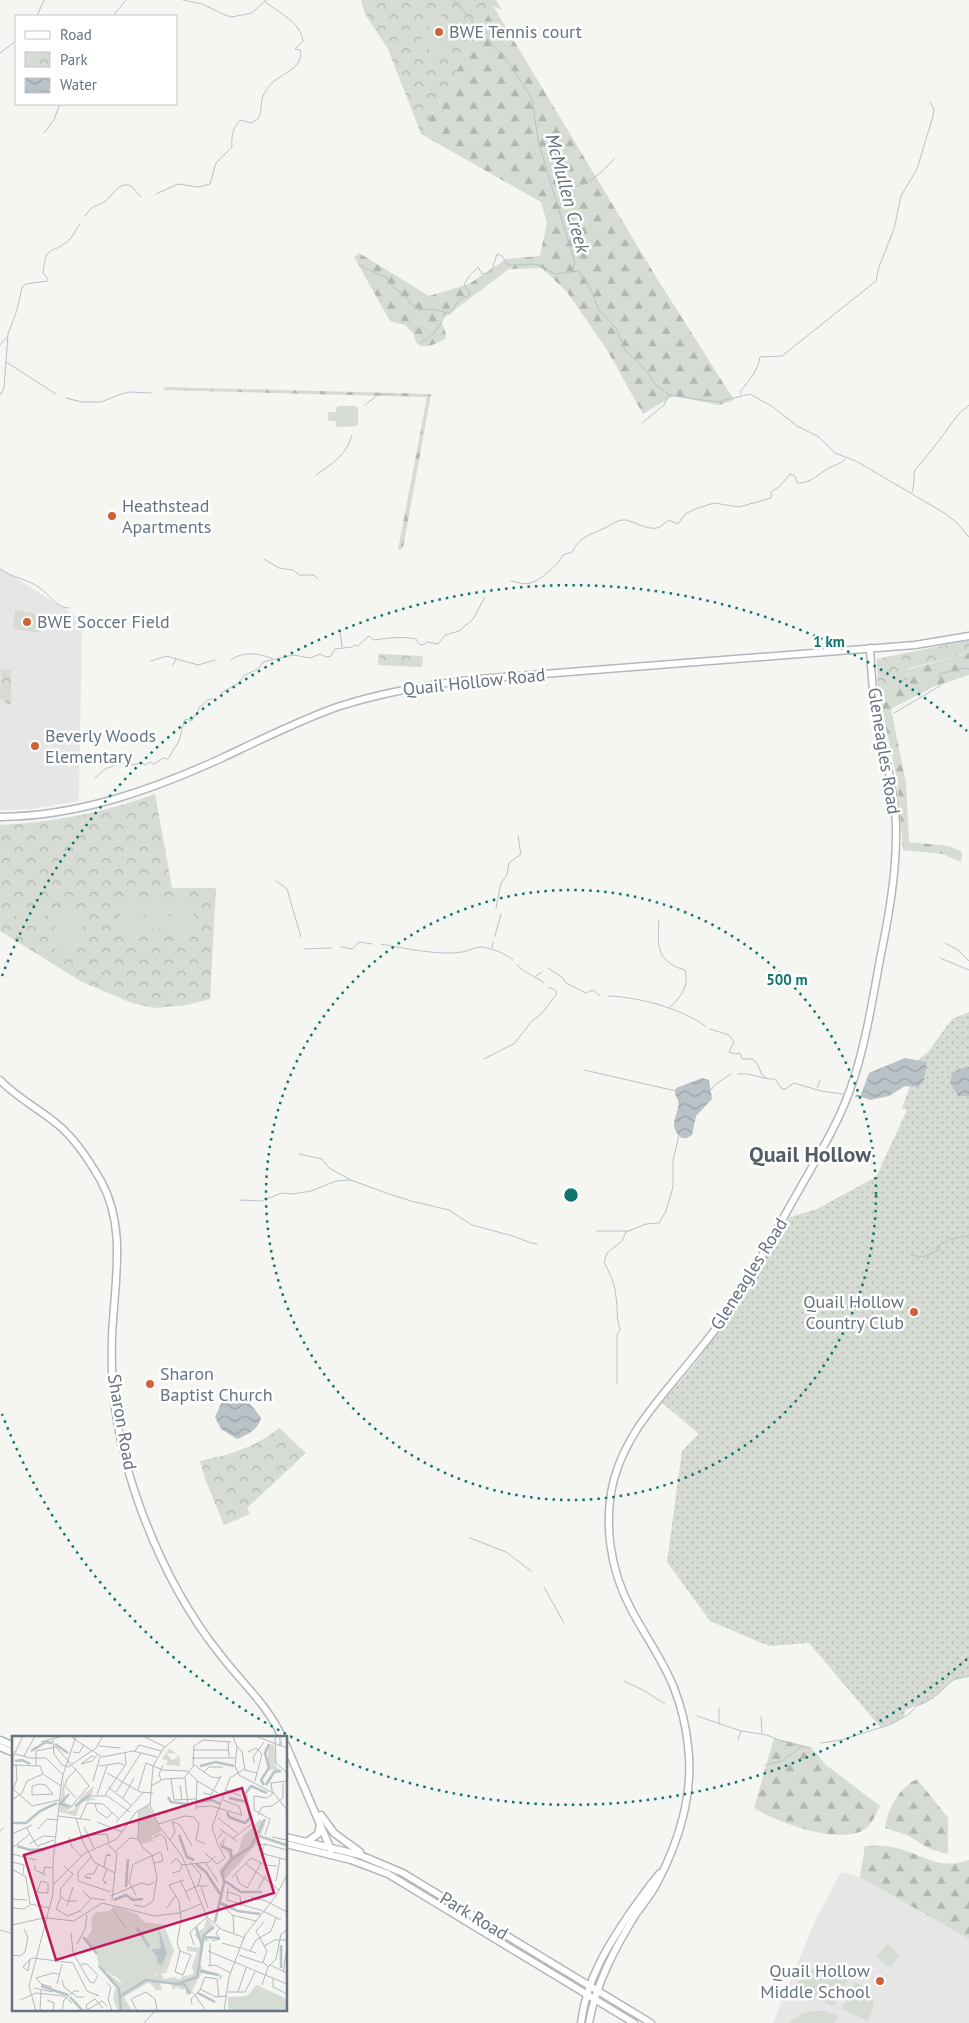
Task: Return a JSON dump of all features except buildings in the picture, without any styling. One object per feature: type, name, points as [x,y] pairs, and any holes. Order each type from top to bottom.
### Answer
[{"type":"main road","name":"Quail Hollow Road","points":[[0,817],[20,817],[76,809],[130,795],[188,773],[337,708],[412,688],[479,679],[915,645],[969,636]]},
{"type":"main road","name":"Gleneagles Road","points":[[590,2023],[595,1999],[605,1970],[623,1936],[658,1882],[674,1845],[685,1808],[689,1768],[687,1740],[673,1684],[631,1609],[616,1570],[609,1529],[611,1495],[620,1460],[633,1433],[645,1415],[713,1333],[740,1294],[831,1133],[846,1099],[855,1072],[889,917],[895,856],[893,793],[874,701],[870,648]]},
{"type":"main road","name":"Sharon Road","points":[[0,1080],[13,1093],[55,1122],[69,1135],[100,1180],[108,1197],[115,1219],[118,1240],[112,1323],[114,1394],[130,1473],[139,1504],[156,1546],[183,1602],[217,1651],[263,1705],[281,1736]]},
{"type":"main road","points":[[0,1740],[12,1745]]},
{"type":"main road","points":[[0,1747],[12,1752]]},
{"type":"main road","points":[[288,1749],[333,1856]]},
{"type":"main road","points":[[309,1796],[334,1833],[369,1858]]},
{"type":"main road","points":[[308,1841],[313,1840],[318,1834],[320,1827],[318,1819]]},
{"type":"main road","name":"Park Road","points":[[288,1836],[369,1858],[403,1874],[598,1989],[651,2023]]},
{"type":"main road","name":"Park Road","points":[[288,1845],[333,1856],[388,1874],[634,2023]]},
{"type":"main road","name":"Gleneagles Road","points":[[581,2023],[589,1984],[615,1935],[663,1870]]},
{"type":"shaded area","points":[[0,568],[82,620],[79,801],[31,809],[0,810]]},
{"type":"shaded area","name":"Quail Hollow Middle School","points":[[841,1872],[860,1877],[969,1939],[969,2023],[773,2023],[815,1921]]},
{"type":"green space","points":[[361,0],[496,0],[502,10],[493,6],[421,134],[388,49],[365,14]]},
{"type":"green space","points":[[493,6],[658,280],[734,400],[719,405],[673,396],[643,414],[607,350],[567,292],[542,268],[509,269],[441,320],[446,334],[445,339],[436,344],[422,346],[418,344],[414,334],[405,325],[390,321],[354,257],[359,253],[429,296],[469,284],[506,259],[540,256],[547,223],[541,202],[421,134]]},
{"type":"green space","name":"BWE Tennis court","points":[[438,13],[455,28],[439,56],[419,43]]},
{"type":"green space","points":[[165,387],[431,394],[403,548],[398,550],[427,397],[164,390]]},
{"type":"green space","points":[[337,406],[355,406],[358,408],[358,424],[356,426],[337,427],[335,421],[328,421],[328,412],[335,412],[335,416]]},
{"type":"green space","name":"BWE Soccer Field","points":[[15,610],[41,615],[40,633],[13,629]]},
{"type":"green space","points":[[969,640],[969,653],[907,669],[908,679],[878,690],[877,659]]},
{"type":"green space","points":[[969,653],[969,675],[933,687],[891,709],[906,783],[909,842],[949,846],[962,852],[961,862],[943,854],[903,850],[897,779],[878,690],[908,679],[907,670]]},
{"type":"green space","points":[[379,654],[423,656],[422,667],[378,665]]},
{"type":"green space","points":[[1,669],[11,670],[11,704],[5,704],[5,700],[0,699]]},
{"type":"green space","points":[[155,794],[172,888],[216,888],[210,999],[186,1005],[155,1008],[132,1003],[82,982],[0,931],[0,825],[40,822],[79,816]]},
{"type":"green space","points":[[148,898],[170,900],[167,930],[144,928]]},
{"type":"green space","points":[[122,899],[145,901],[141,932],[118,930]]},
{"type":"green space","points":[[173,900],[195,902],[192,932],[169,930]]},
{"type":"green space","points":[[19,905],[47,912],[40,928],[16,922],[17,907]]},
{"type":"green space","points":[[64,910],[86,922],[67,956],[46,944]]},
{"type":"green space","points":[[969,1012],[969,1676],[953,1680],[933,1698],[923,1704],[906,1709],[903,1718],[881,1728],[809,1643],[769,1646],[710,1621],[667,1562],[682,1451],[699,1434],[662,1403],[695,1363],[737,1306],[790,1217],[817,1209],[876,1177],[907,1110],[902,1108],[911,1083],[907,1069],[928,1052],[952,1019]]},
{"type":"green space","points":[[279,1428],[306,1453],[247,1508],[250,1514],[224,1525],[200,1461],[232,1453],[261,1441]]},
{"type":"green space","points":[[774,1738],[811,1747],[826,1765],[880,1806],[872,1822],[865,1829],[854,1834],[825,1834],[777,1820],[754,1808]]},
{"type":"green space","points":[[917,1779],[948,1818],[948,1854],[930,1849],[907,1835],[885,1828],[895,1799]]},
{"type":"green space","points":[[865,1846],[892,1847],[939,1863],[958,1863],[969,1860],[969,1939],[860,1877]]},
{"type":"green space","points":[[887,1944],[900,1955],[890,1968],[876,1957]]},
{"type":"green space","points":[[827,1965],[845,1967],[850,1972],[851,1977],[843,1986],[835,2005],[832,2006],[794,1990],[807,1973]]},
{"type":"green space","points":[[855,1982],[866,1990],[872,1998],[873,2009],[867,2021],[843,2009]]},
{"type":"green space","points":[[812,2011],[824,2011],[838,2016],[835,2023],[789,2023],[801,2014]]},
{"type":"water","points":[[905,1058],[927,1062],[924,1080],[919,1087],[905,1086],[889,1096],[870,1100],[855,1097],[856,1095],[861,1095],[869,1073]]},
{"type":"water","points":[[969,1067],[969,1096],[958,1096],[950,1083],[952,1074],[959,1069]]},
{"type":"water","points":[[702,1078],[709,1080],[712,1099],[696,1116],[692,1135],[682,1138],[677,1133],[674,1124],[678,1105],[675,1094],[676,1088]]},
{"type":"water","points":[[231,1396],[249,1403],[261,1418],[255,1428],[237,1439],[221,1429],[215,1417],[224,1397]]},
{"type":"waterway","points":[[37,15],[44,0]]},
{"type":"waterway","points":[[114,15],[126,0]]},
{"type":"waterway","name":"McMullen Creek","points":[[183,0],[202,4],[232,17],[252,13],[266,0]]},
{"type":"waterway","name":"McMullen Creek","points":[[454,0],[511,66],[532,99],[538,139],[575,263],[572,272]]},
{"type":"waterway","points":[[156,194],[178,184],[198,187],[210,184],[216,163],[232,147],[232,136],[236,125],[241,120],[251,123],[258,119],[266,90],[275,80],[291,70],[299,62],[300,50],[295,49],[303,41],[298,29],[288,18],[265,2]]},
{"type":"waterway","points":[[0,53],[15,42]]},
{"type":"waterway","points":[[741,394],[740,392],[755,371],[760,357],[782,356],[876,281],[879,267],[894,229],[901,196],[917,169],[933,116],[934,109],[930,102]]},
{"type":"waterway","points":[[44,133],[54,120],[61,105]]},
{"type":"waterway","points":[[553,185],[557,186],[562,182],[570,188],[589,181],[614,159]]},
{"type":"waterway","points":[[85,216],[93,207],[104,202],[119,187],[131,186],[141,197]]},
{"type":"waterway","points":[[0,395],[4,388],[8,334],[17,310],[22,288],[25,284],[48,281],[43,273],[48,253],[68,241],[80,224]]},
{"type":"waterway","name":"McMullen Creek","points":[[359,264],[386,277],[392,286],[406,296],[409,302],[420,310],[434,309],[450,314],[459,300],[470,295],[470,292],[464,285],[469,276],[478,267],[482,274],[491,273],[497,254],[502,256],[508,265],[533,264],[542,266],[555,274],[578,271],[590,288],[599,310],[616,328],[625,350],[644,368],[656,385],[669,395],[717,402],[750,394],[773,407],[797,426],[819,437],[835,453],[856,461],[946,514],[969,537]]},
{"type":"waterway","points":[[421,343],[433,334],[445,313]]},
{"type":"waterway","points":[[0,345],[7,337]]},
{"type":"waterway","points":[[6,362],[56,394]]},
{"type":"waterway","points":[[66,398],[82,402],[101,402],[130,392],[151,393]]},
{"type":"waterway","points":[[365,405],[379,394],[394,394]]},
{"type":"waterway","points":[[642,423],[664,405],[668,396]]},
{"type":"waterway","points":[[912,492],[915,470],[957,416],[969,405]]},
{"type":"waterway","points":[[316,475],[342,454],[352,435]]},
{"type":"waterway","points":[[511,581],[523,584],[534,582],[553,568],[563,555],[572,552],[582,539],[617,521],[626,520],[652,528],[660,527],[669,520],[678,524],[685,514],[714,503],[739,507],[771,498],[771,492],[780,486],[790,474],[795,476],[797,483],[807,482],[845,459]]},
{"type":"waterway","points":[[264,559],[279,568],[293,570],[299,575],[314,575],[318,579]]},
{"type":"waterway","points":[[0,569],[30,582],[44,591],[57,604],[69,608]]},
{"type":"waterway","points":[[221,693],[237,684],[245,675],[258,669],[263,662],[293,655],[310,658],[320,654],[326,657],[331,656],[335,649],[358,646],[369,636],[374,640],[405,638],[416,639],[419,644],[423,645],[427,642],[438,644],[445,635],[459,631],[473,619],[485,597]]},
{"type":"waterway","points":[[340,632],[342,647]]},
{"type":"waterway","points":[[231,660],[246,654],[262,655],[273,659]]},
{"type":"waterway","points":[[151,661],[166,656],[198,665],[215,660]]},
{"type":"waterway","points":[[173,665],[176,659]]},
{"type":"waterway","points":[[894,713],[940,686],[940,674],[960,668],[969,669]]},
{"type":"waterway","points":[[95,778],[105,769],[121,763],[131,765],[142,763],[145,765],[150,762],[154,764],[163,758],[168,759],[179,741],[184,721],[186,719],[192,721],[194,716],[197,715],[199,707],[207,700],[212,699]]},
{"type":"waterway","points":[[496,908],[501,883],[507,875],[509,863],[521,854],[518,836]]},
{"type":"waterway","points":[[276,881],[287,889],[301,937]]},
{"type":"waterway","points":[[495,936],[501,914]]},
{"type":"waterway","points":[[659,920],[658,938],[661,952],[669,963],[685,970],[686,976],[684,990],[670,1007]]},
{"type":"waterway","points":[[341,947],[352,949],[359,942],[372,944]]},
{"type":"waterway","points":[[492,948],[493,942]]},
{"type":"waterway","points":[[945,943],[958,950],[969,961]]},
{"type":"waterway","points":[[381,944],[443,953],[462,952],[481,947],[498,951],[513,960]]},
{"type":"waterway","points":[[304,949],[332,948]]},
{"type":"waterway","points":[[940,958],[969,970]]},
{"type":"waterway","points":[[517,965],[544,983]]},
{"type":"waterway","points":[[548,968],[562,977],[566,983],[586,993],[593,990],[600,996]]},
{"type":"waterway","points":[[536,976],[542,972]]},
{"type":"waterway","points":[[484,1059],[515,1043],[556,995],[556,991],[549,987]]},
{"type":"waterway","points":[[608,996],[646,1001],[659,1005],[684,1014],[705,1026]]},
{"type":"waterway","points":[[710,1029],[729,1035],[734,1042],[729,1052],[740,1053],[742,1059],[752,1059],[757,1063],[762,1075],[766,1078]]},
{"type":"waterway","points":[[584,1070],[676,1091]]},
{"type":"waterway","points":[[711,1090],[716,1084],[731,1074]]},
{"type":"waterway","points":[[738,1074],[775,1079],[782,1089],[794,1083],[821,1091],[843,1094]]},
{"type":"waterway","points":[[817,1088],[820,1080]]},
{"type":"waterway","points":[[617,1383],[617,1335],[620,1329],[617,1301],[615,1287],[604,1262],[607,1253],[622,1241],[626,1232],[646,1224],[659,1223],[666,1211],[673,1187],[673,1160],[679,1135]]},
{"type":"waterway","points":[[299,1154],[322,1159],[329,1168],[351,1180],[411,1201],[449,1210],[472,1225],[537,1244]]},
{"type":"waterway","points":[[239,1200],[261,1201],[282,1193],[292,1194],[311,1191],[336,1181],[350,1180]]},
{"type":"waterway","points":[[597,1231],[627,1231]]},
{"type":"waterway","points":[[911,1255],[923,1257],[939,1250],[939,1245],[949,1240],[969,1235]]},
{"type":"waterway","points":[[470,1538],[506,1552],[531,1571]]},
{"type":"waterway","points":[[544,1587],[564,1623]]},
{"type":"waterway","points":[[821,1743],[841,1740],[892,1724],[909,1714],[917,1706],[933,1698],[953,1680],[969,1676]]},
{"type":"waterway","points":[[624,1681],[665,1704]]},
{"type":"waterway","points":[[719,1708],[719,1724]]},
{"type":"waterway","points":[[697,1716],[741,1731],[767,1735],[781,1741],[809,1748]]},
{"type":"waterway","points":[[761,1717],[762,1733]]},
{"type":"waterway","points":[[738,1740],[741,1731]]},
{"type":"waterway","points":[[765,1765],[782,1761],[801,1747]]},
{"type":"waterway","points":[[0,1831],[4,1828]]},
{"type":"waterway","points":[[0,1930],[12,1933]]},
{"type":"waterway","points":[[144,2023],[156,2010]]},
{"type":"place","name":"BWE Tennis court","points":[[439,32]]},
{"type":"place","name":"Heathstead Apartments","points":[[112,516]]},
{"type":"place","name":"BWE Soccer Field","points":[[27,622]]},
{"type":"place","name":"Beverly Woods Elementary","points":[[35,746]]},
{"type":"place","name":"Quail Hollow Country Club","points":[[914,1312]]},
{"type":"place","name":"Sharon Baptist Church","points":[[150,1384]]},
{"type":"place","name":"Quail Hollow Middle School","points":[[880,1981]]},
{"type":"district","name":"Quail Hollow","points":[[810,1154]]}]
